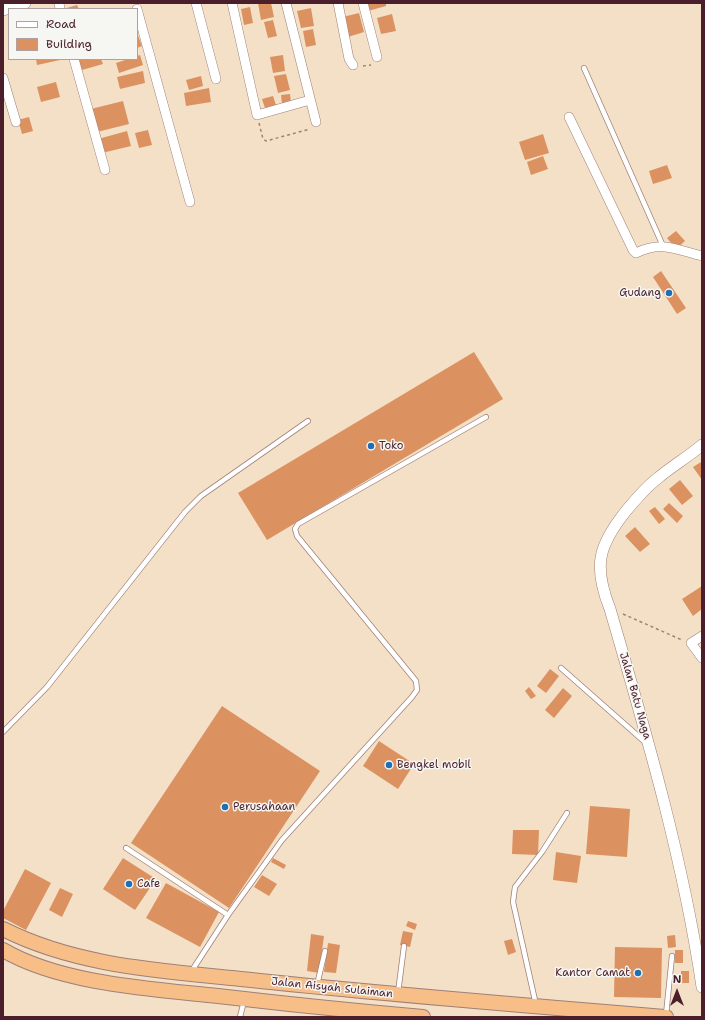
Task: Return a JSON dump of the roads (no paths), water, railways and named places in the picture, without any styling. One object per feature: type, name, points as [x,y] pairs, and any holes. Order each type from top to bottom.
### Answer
[{"type":"highway","name":"Jalan Aisyah Sulaiman","points":[[3,930],[76,957],[154,970],[398,995],[666,1017]]},
{"type":"highway","name":"Jalan Aisyah Sulaiman","points":[[3,950],[37,966],[69,976],[148,989],[423,1017]]},
{"type":"street","points":[[9,8],[25,3]]},
{"type":"street","points":[[196,3],[216,79]]},
{"type":"street","points":[[232,3],[257,116],[310,100]]},
{"type":"street","points":[[286,3],[316,122]]},
{"type":"street","points":[[338,3],[349,59],[353,65]]},
{"type":"street","points":[[363,3],[377,57]]},
{"type":"street","points":[[138,13],[190,202]]},
{"type":"street","points":[[74,60],[105,170]]},
{"type":"street","points":[[3,78],[16,122]]},
{"type":"street","points":[[569,117],[633,250],[636,253],[650,247],[663,246],[702,256]]},
{"type":"street","name":"Jalan Batu Naga","points":[[702,445],[657,479],[637,498],[614,526],[604,543],[600,563],[602,589],[610,609],[650,746],[692,923],[702,986]]},
{"type":"street","points":[[702,636],[691,643],[702,658]]},
{"type":"lane","points":[[584,68],[663,246]]},
{"type":"lane","points":[[190,973],[228,915],[282,840],[417,690],[416,681],[297,536],[295,529],[298,524],[486,417]]},
{"type":"lane","points":[[3,732],[47,687],[185,512],[201,496],[308,420]]},
{"type":"lane","points":[[561,668],[650,746]]},
{"type":"lane","points":[[536,1006],[513,902],[513,895],[515,887],[542,852],[567,813]]},
{"type":"lane","points":[[126,848],[228,915]]},
{"type":"lane","points":[[398,995],[404,946]]},
{"type":"lane","points":[[317,987],[325,951]]},
{"type":"lane","points":[[666,1017],[672,956]]},
{"type":"lane","points":[[240,1017],[245,999]]},
{"type":"place","name":"Gudang","points":[[669,293]]},
{"type":"place","name":"Toko","points":[[371,446]]},
{"type":"place","name":"Bengkel mobil","points":[[389,765]]},
{"type":"place","name":"Perusahaan","points":[[225,807]]},
{"type":"place","name":"Cafe","points":[[129,884]]},
{"type":"place","name":"Kantor Camat","points":[[638,973]]}]
